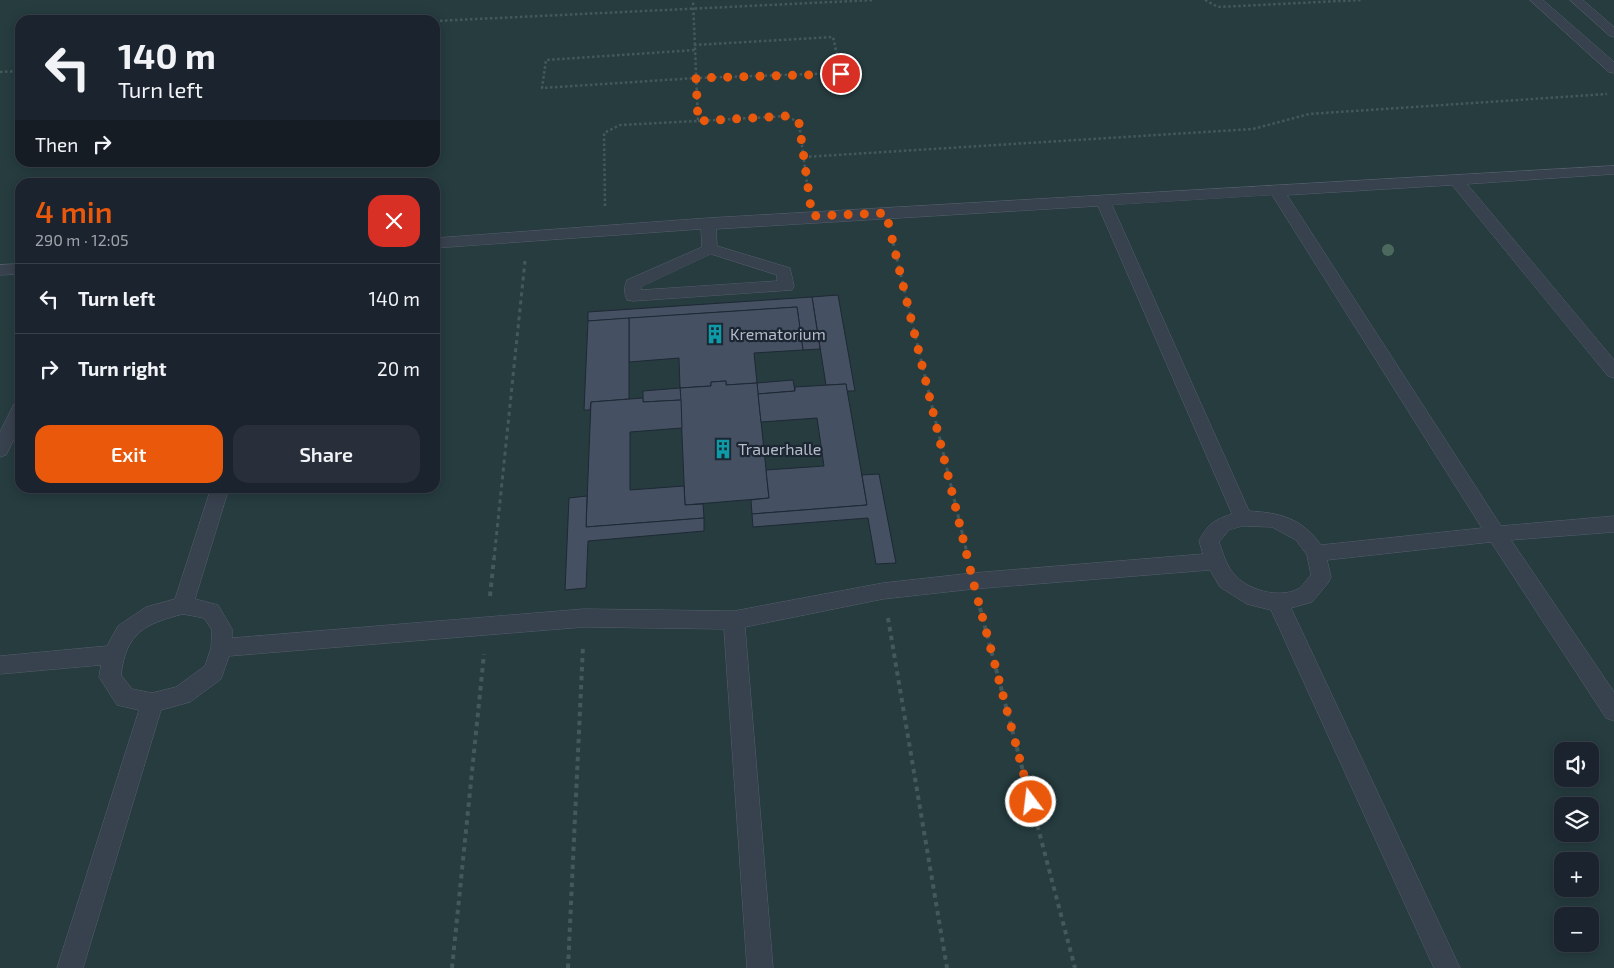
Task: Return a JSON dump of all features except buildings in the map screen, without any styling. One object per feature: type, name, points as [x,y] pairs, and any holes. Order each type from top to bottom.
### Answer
[{"type":"lane","points":[[1536,0],[1614,69]]},
{"type":"lane","points":[[1576,0],[1614,33]]},
{"type":"lane","points":[[440,243],[812,216],[1103,201],[1614,170]]},
{"type":"lane","points":[[1456,180],[1614,372]]},
{"type":"lane","points":[[1277,191],[1496,534],[1614,711]]},
{"type":"lane","points":[[1103,201],[1243,518]]},
{"type":"lane","points":[[708,223],[710,249]]},
{"type":"lane","points":[[710,249],[784,272],[786,286],[633,296],[633,284],[710,249]]},
{"type":"lane","points":[[0,270],[15,269]]},
{"type":"lane","points":[[0,450],[15,419]]},
{"type":"lane","points":[[183,605],[218,493]]},
{"type":"lane","points":[[1243,518],[1275,520],[1304,535],[1316,553],[1321,577],[1305,596],[1278,602],[1254,598],[1227,581],[1215,561],[1209,541],[1222,525],[1243,518]]},
{"type":"lane","points":[[1316,553],[1614,524]]},
{"type":"lane","points":[[222,648],[584,618],[734,620],[883,590],[1215,561]]},
{"type":"lane","points":[[1278,602],[1447,968]]},
{"type":"lane","points":[[183,605],[212,611],[222,629],[222,648],[213,672],[182,695],[152,703],[125,698],[110,676],[113,655],[125,632],[153,613],[183,605]]},
{"type":"lane","points":[[734,620],[760,968]]},
{"type":"lane","points":[[0,665],[113,655]]},
{"type":"lane","points":[[70,968],[152,703]]},
{"type":"path","points":[[693,0],[698,121]]},
{"type":"path","points":[[440,21],[874,0]]},
{"type":"path","points":[[1205,0],[1218,7],[1362,0]]},
{"type":"path","points":[[694,45],[833,37],[841,74],[696,78],[542,88],[546,60],[695,50]]},
{"type":"path","points":[[0,72],[15,71]]},
{"type":"path","points":[[804,157],[1253,129],[1309,114],[1614,94]]},
{"type":"path","points":[[605,230],[604,133],[620,125],[787,116],[799,123],[812,216]]},
{"type":"path","points":[[886,213],[973,581],[1075,968]]},
{"type":"path","points":[[452,968],[528,236]]},
{"type":"path","points":[[883,590],[947,968]]},
{"type":"path","points":[[568,968],[584,618]]},
{"type":"green space","points":[[0,0],[1614,0],[1614,968],[0,968]]},
{"type":"place","name":"Krematorium","points":[[715,334]]},
{"type":"place","name":"Trauerhalle","points":[[723,449]]},
{"type":"route","points":[[841,74],[696,78],[698,121],[787,116],[799,123],[812,216],[886,213],[973,581],[1031,802]]}]
